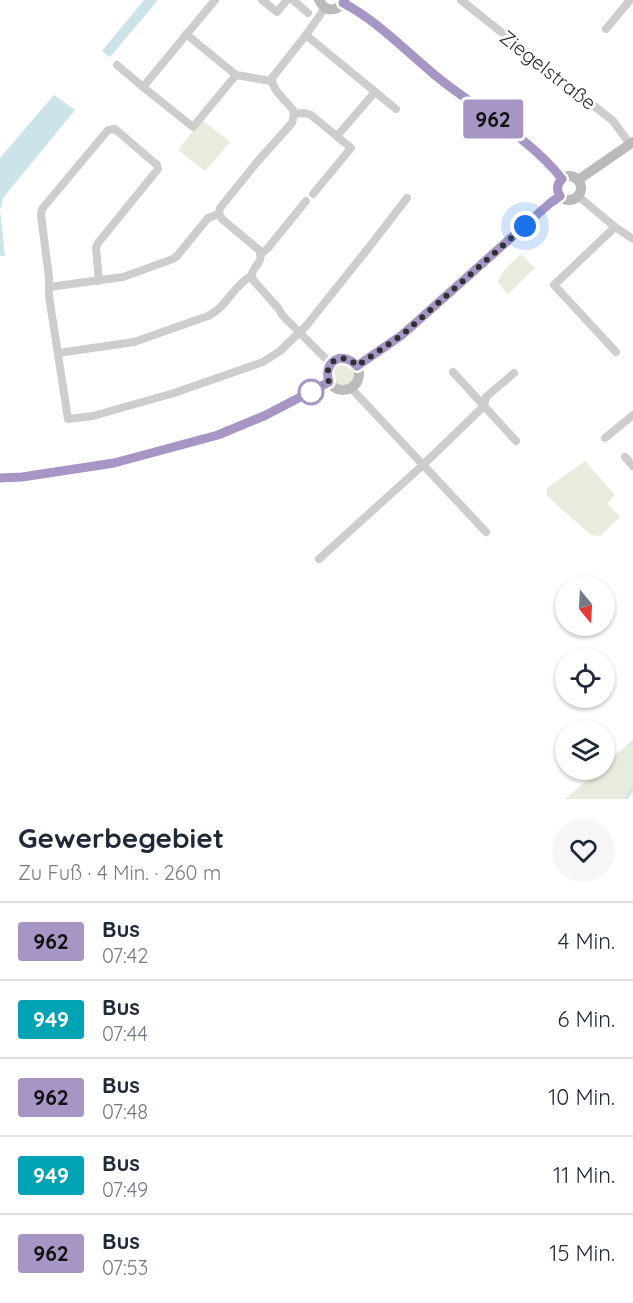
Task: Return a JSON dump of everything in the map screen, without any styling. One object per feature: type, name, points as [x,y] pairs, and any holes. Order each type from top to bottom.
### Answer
[{"type":"main road","points":[[322,4],[329,10],[337,9],[344,2],[352,7],[441,80],[525,142],[562,179]]},
{"type":"main road","points":[[578,180],[631,143]]},
{"type":"main road","points":[[568,176],[578,180],[581,186],[578,196],[567,200],[560,196],[558,185],[562,179],[568,176]]},
{"type":"main road","points":[[357,366],[402,335],[560,196]]},
{"type":"main road","points":[[347,358],[357,366],[358,380],[351,388],[335,388],[329,382],[327,375],[335,360],[347,358]]},
{"type":"main road","points":[[0,478],[22,477],[114,463],[218,435],[266,415],[329,382]]},
{"type":"street","points":[[143,87],[214,0]]},
{"type":"street","points":[[262,0],[277,12],[287,0]]},
{"type":"street","points":[[293,0],[308,13]]},
{"type":"street","name":"Ziegelstraße","points":[[461,0],[614,121],[631,143]]},
{"type":"street","points":[[606,29],[630,0]]},
{"type":"street","points":[[271,81],[306,35],[322,4]]},
{"type":"street","points":[[186,34],[236,75],[271,81]]},
{"type":"street","points":[[306,35],[396,109]]},
{"type":"street","points":[[117,66],[193,127],[236,75]]},
{"type":"street","points":[[58,354],[134,342],[208,316],[218,310],[238,285],[251,276],[261,261],[260,250],[219,214],[220,208],[292,123],[294,114],[291,107],[271,81]]},
{"type":"street","points":[[337,136],[375,92]]},
{"type":"street","points":[[294,114],[311,115],[351,148],[313,194]]},
{"type":"street","points":[[99,281],[96,248],[98,243],[158,169],[157,165],[115,129],[108,130],[40,214],[49,296],[68,419],[93,416],[150,401],[263,362],[280,351],[300,333],[407,198]]},
{"type":"street","points":[[578,196],[633,239]]},
{"type":"street","points":[[261,254],[306,201]]},
{"type":"street","points":[[49,287],[123,277],[173,259],[208,218],[219,214]]},
{"type":"street","points":[[615,227],[554,285],[616,352]]},
{"type":"street","points":[[251,276],[284,316],[331,364]]},
{"type":"street","points":[[453,372],[516,441]]},
{"type":"street","points":[[319,559],[424,465],[484,406],[486,397],[514,373]]},
{"type":"street","points":[[351,388],[486,532]]},
{"type":"street","points":[[604,438],[633,415]]},
{"type":"street","points":[[625,457],[633,466]]},
{"type":"shaded area","points":[[202,120],[230,142],[205,171],[178,150]]},
{"type":"shaded area","points":[[521,254],[535,268],[508,294],[497,282],[505,269]]},
{"type":"shaded area","points":[[343,361],[352,364],[355,373],[352,382],[343,385],[334,382],[331,373],[334,364]]},
{"type":"shaded area","points":[[585,461],[615,495],[607,503],[620,517],[600,536],[591,535],[547,496],[547,488]]},
{"type":"shaded area","points":[[633,739],[633,793],[628,799],[565,799],[587,780],[615,780],[615,756]]},
{"type":"water","points":[[144,0],[158,0],[110,57],[102,51]]},
{"type":"water","points":[[54,95],[75,110],[3,198],[0,210],[0,158]]},
{"type":"water","points":[[0,210],[5,256],[0,256]]},
{"type":"waterway","points":[[625,799],[633,788]]},
{"type":"bus line","name":"962","points":[[0,478],[22,477],[114,463],[218,435],[266,415],[329,382],[328,367],[335,360],[347,358],[357,366],[388,346],[560,196],[557,189],[562,179],[542,156],[441,80],[376,25],[343,3],[345,0]]},
{"type":"route","points":[[311,392],[329,382],[328,367],[335,360],[347,358],[357,366],[388,346],[525,226]]}]
